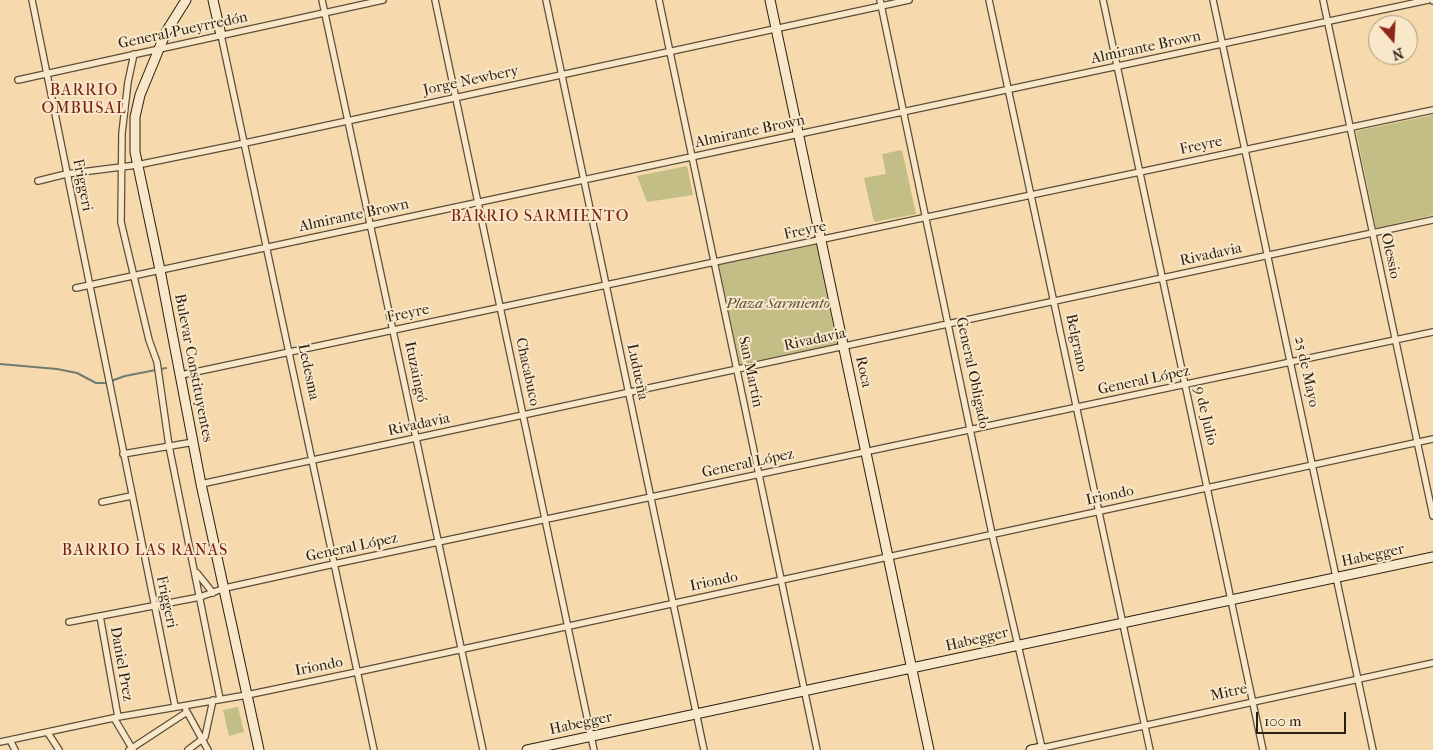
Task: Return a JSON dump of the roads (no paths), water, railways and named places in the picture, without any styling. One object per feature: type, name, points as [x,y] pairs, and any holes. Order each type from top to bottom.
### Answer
[{"type":"street","name":"Friggeri","points":[[32,0],[175,706]]},
{"type":"street","name":"Bulevar Constituyentes","points":[[186,0],[158,49],[136,109],[134,128],[137,165],[182,375],[201,484],[225,588],[244,695],[259,750]]},
{"type":"street","name":"Ledesma","points":[[213,0],[374,750]]},
{"type":"street","name":"Ituzaingó","points":[[322,0],[463,649],[483,750]]},
{"type":"street","name":"General Pueyrredón","points":[[18,80],[383,0]]},
{"type":"street","name":"Chacabuco","points":[[435,0],[594,750]]},
{"type":"street","name":"Ludueña","points":[[546,0],[704,750]]},
{"type":"street","name":"San Martín","points":[[659,0],[817,750]]},
{"type":"street","name":"Roca","points":[[770,0],[929,750]]},
{"type":"street","name":"Jorge Newbery","points":[[38,181],[66,174],[137,165],[245,143],[776,29],[880,3],[909,0]]},
{"type":"street","name":"Belgrano","points":[[989,0],[1150,750]]},
{"type":"street","name":"9 de Julio","points":[[1103,0],[1263,750]]},
{"type":"street","name":"25 de Mayo","points":[[1213,0],[1374,750]]},
{"type":"street","name":"Olessio","points":[[1323,0],[1433,516]]},
{"type":"street","name":"Almirante Brown","points":[[76,288],[1428,0]]},
{"type":"street","name":"General Obligado","points":[[880,3],[992,534],[1042,749]]},
{"type":"street","points":[[134,54],[124,108],[120,167],[121,222],[158,370],[169,446],[220,699]]},
{"type":"street","name":"Freyre","points":[[182,375],[1433,110]]},
{"type":"street","name":"Rivadavia","points":[[201,484],[1433,220]]},
{"type":"street","name":"General López","points":[[69,622],[200,597],[225,588],[334,564],[1433,332]]},
{"type":"street","name":"Iriondo","points":[[0,742],[185,704],[244,695],[357,672],[1433,439]]},
{"type":"street","points":[[123,454],[194,442]]},
{"type":"street","points":[[102,502],[131,496]]},
{"type":"street","name":"Habegger","points":[[527,750],[1433,557]]},
{"type":"street","points":[[193,565],[202,582],[213,593]]},
{"type":"street","name":"Daniel Prez","points":[[100,616],[116,718]]},
{"type":"street","name":"Mitre","points":[[1031,750],[1433,663]]},
{"type":"street","points":[[188,750],[203,740],[213,700]]},
{"type":"street","points":[[185,704],[187,712],[208,750]]},
{"type":"street","points":[[116,718],[131,750],[187,712]]},
{"type":"street","points":[[48,733],[59,750]]},
{"type":"street","points":[[10,740],[14,750]]},
{"type":"waterway","points":[[0,364],[57,369],[77,373],[96,383],[107,383]]},
{"type":"waterway","points":[[111,381],[125,376],[166,368]]},
{"type":"district","name":"BARRIO OMBUSAL","points":[[84,100]]},
{"type":"district","name":"BARRIO SARMIENTO","points":[[540,217]]},
{"type":"district","name":"BARRIO LAS RANAS","points":[[145,551]]},
{"type":"park label","name":"Plaza Sarmiento","points":[[778,304]]}]
